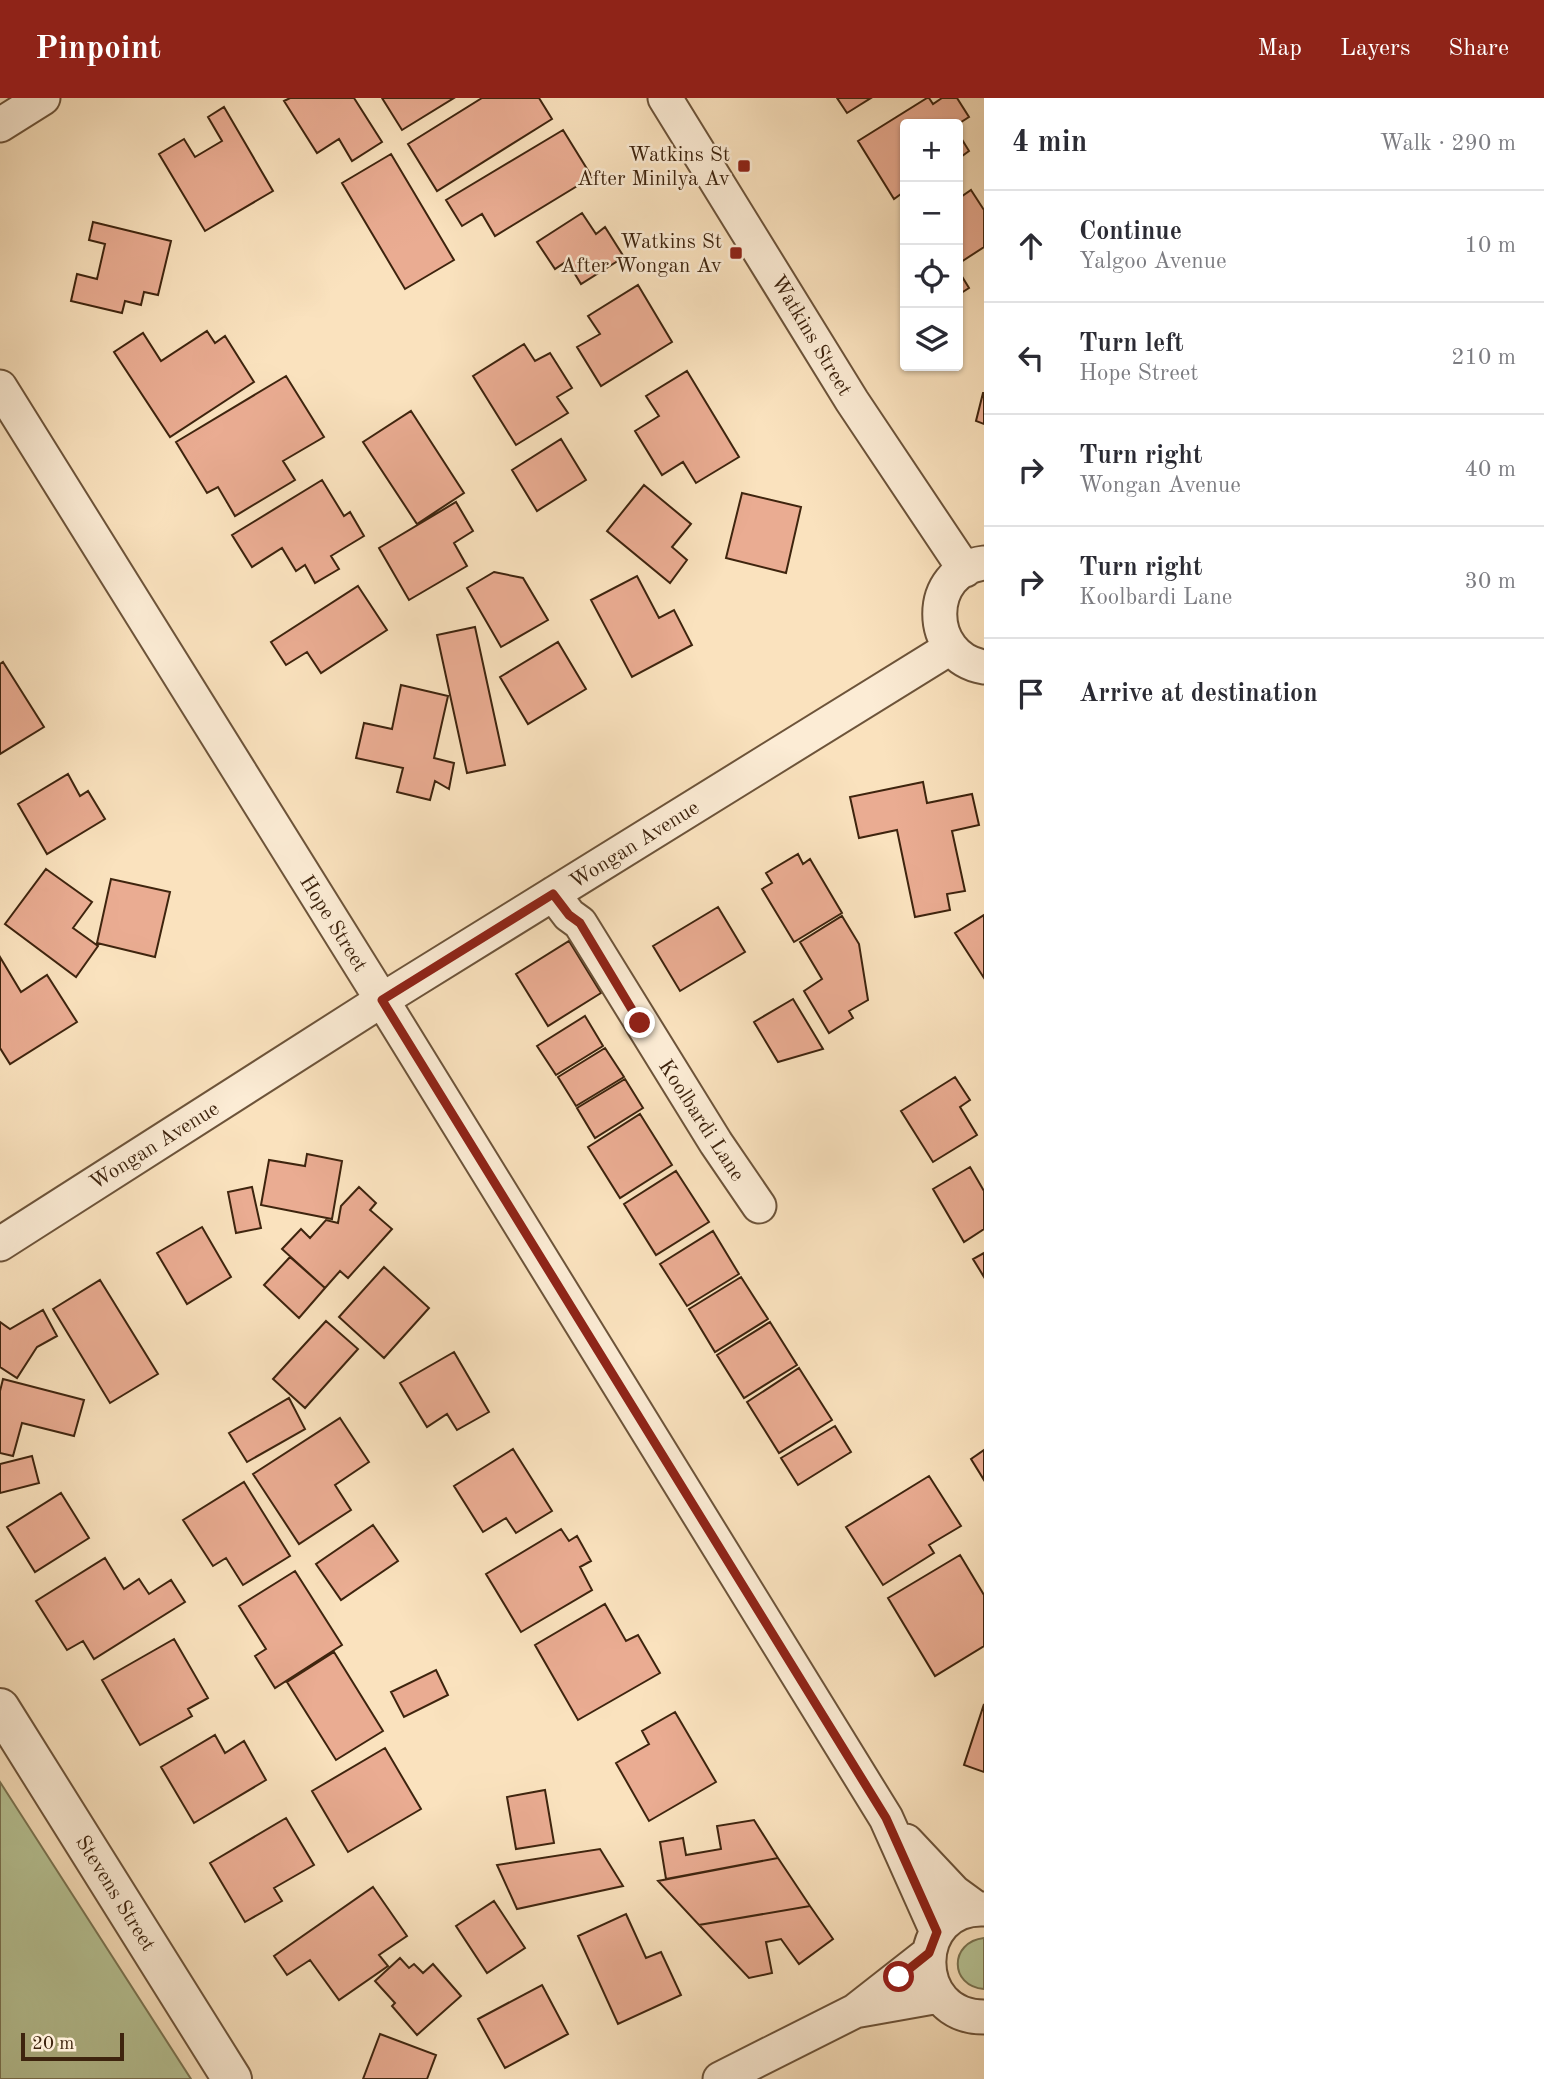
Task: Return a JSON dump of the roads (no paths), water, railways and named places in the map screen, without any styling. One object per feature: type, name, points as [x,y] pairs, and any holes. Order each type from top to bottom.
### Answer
[{"type":"street","points":[[0,125],[43,98]]},
{"type":"street","name":"Watkins Street","points":[[665,98],[852,401],[974,566],[951,581],[942,597],[939,614],[942,632],[950,648]]},
{"type":"street","name":"Hope Street","points":[[0,387],[886,1818],[923,1861],[960,1897],[980,1908]]},
{"type":"street","points":[[950,648],[962,658],[984,667]]},
{"type":"street","name":"Wongan Avenue","points":[[0,1244],[382,1000],[950,648]]},
{"type":"street","name":"Koolbardi Lane","points":[[553,894],[569,915],[580,923],[716,1143],[759,1206]]},
{"type":"street","name":"Stevens Street","points":[[0,1708],[232,2079]]},
{"type":"street","name":"Hope Street","points":[[886,1818],[933,1942],[928,1968],[939,1996]]},
{"type":"street","points":[[720,2079],[855,2011],[933,1942],[947,1920],[961,1912],[980,1908]]},
{"type":"street","points":[[855,2011],[939,1996],[950,2007],[964,2015],[983,2020]]},
{"type":"place","name":"Watkins St After Minilya Av","points":[[744,166]]},
{"type":"place","name":"Watkins St After Wongan Av","points":[[736,253]]}]
